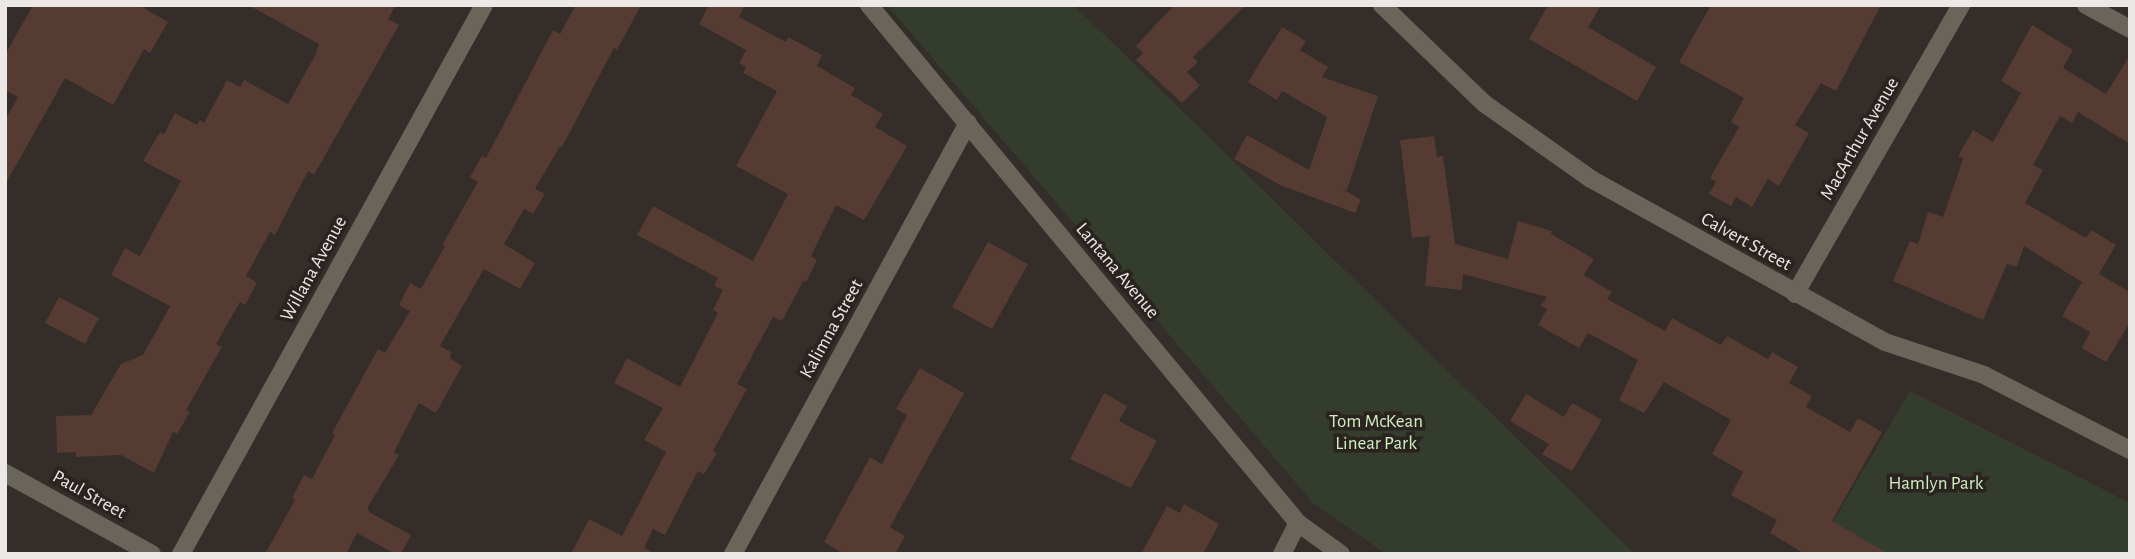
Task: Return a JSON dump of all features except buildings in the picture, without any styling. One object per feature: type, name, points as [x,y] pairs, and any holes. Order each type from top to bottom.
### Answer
[{"type":"street","name":"Willana Avenue","points":[[181,554],[484,5]]},
{"type":"street","name":"Lantana Avenue","points":[[869,5],[1298,523],[1341,554]]},
{"type":"street","name":"Calvert Street","points":[[1382,5],[1485,104],[1591,179],[1885,342],[1984,375],[2130,450]]},
{"type":"street","name":"MacArthur Avenue","points":[[1795,294],[1961,5]]},
{"type":"street","points":[[2086,5],[2130,29]]},
{"type":"street","name":"Kalimna Street","points":[[733,554],[968,124]]},
{"type":"street","name":"Paul Street","points":[[5,473],[152,554]]},
{"type":"street","points":[[1282,554],[1298,523]]},
{"type":"green space","name":"Tom McKean Linear Park","points":[[887,5],[1074,5],[1635,554],[1386,554],[1313,503]]},
{"type":"green space","name":"Hamlyn Park","points":[[1910,391],[2130,503],[2130,554],[1814,554]]}]
